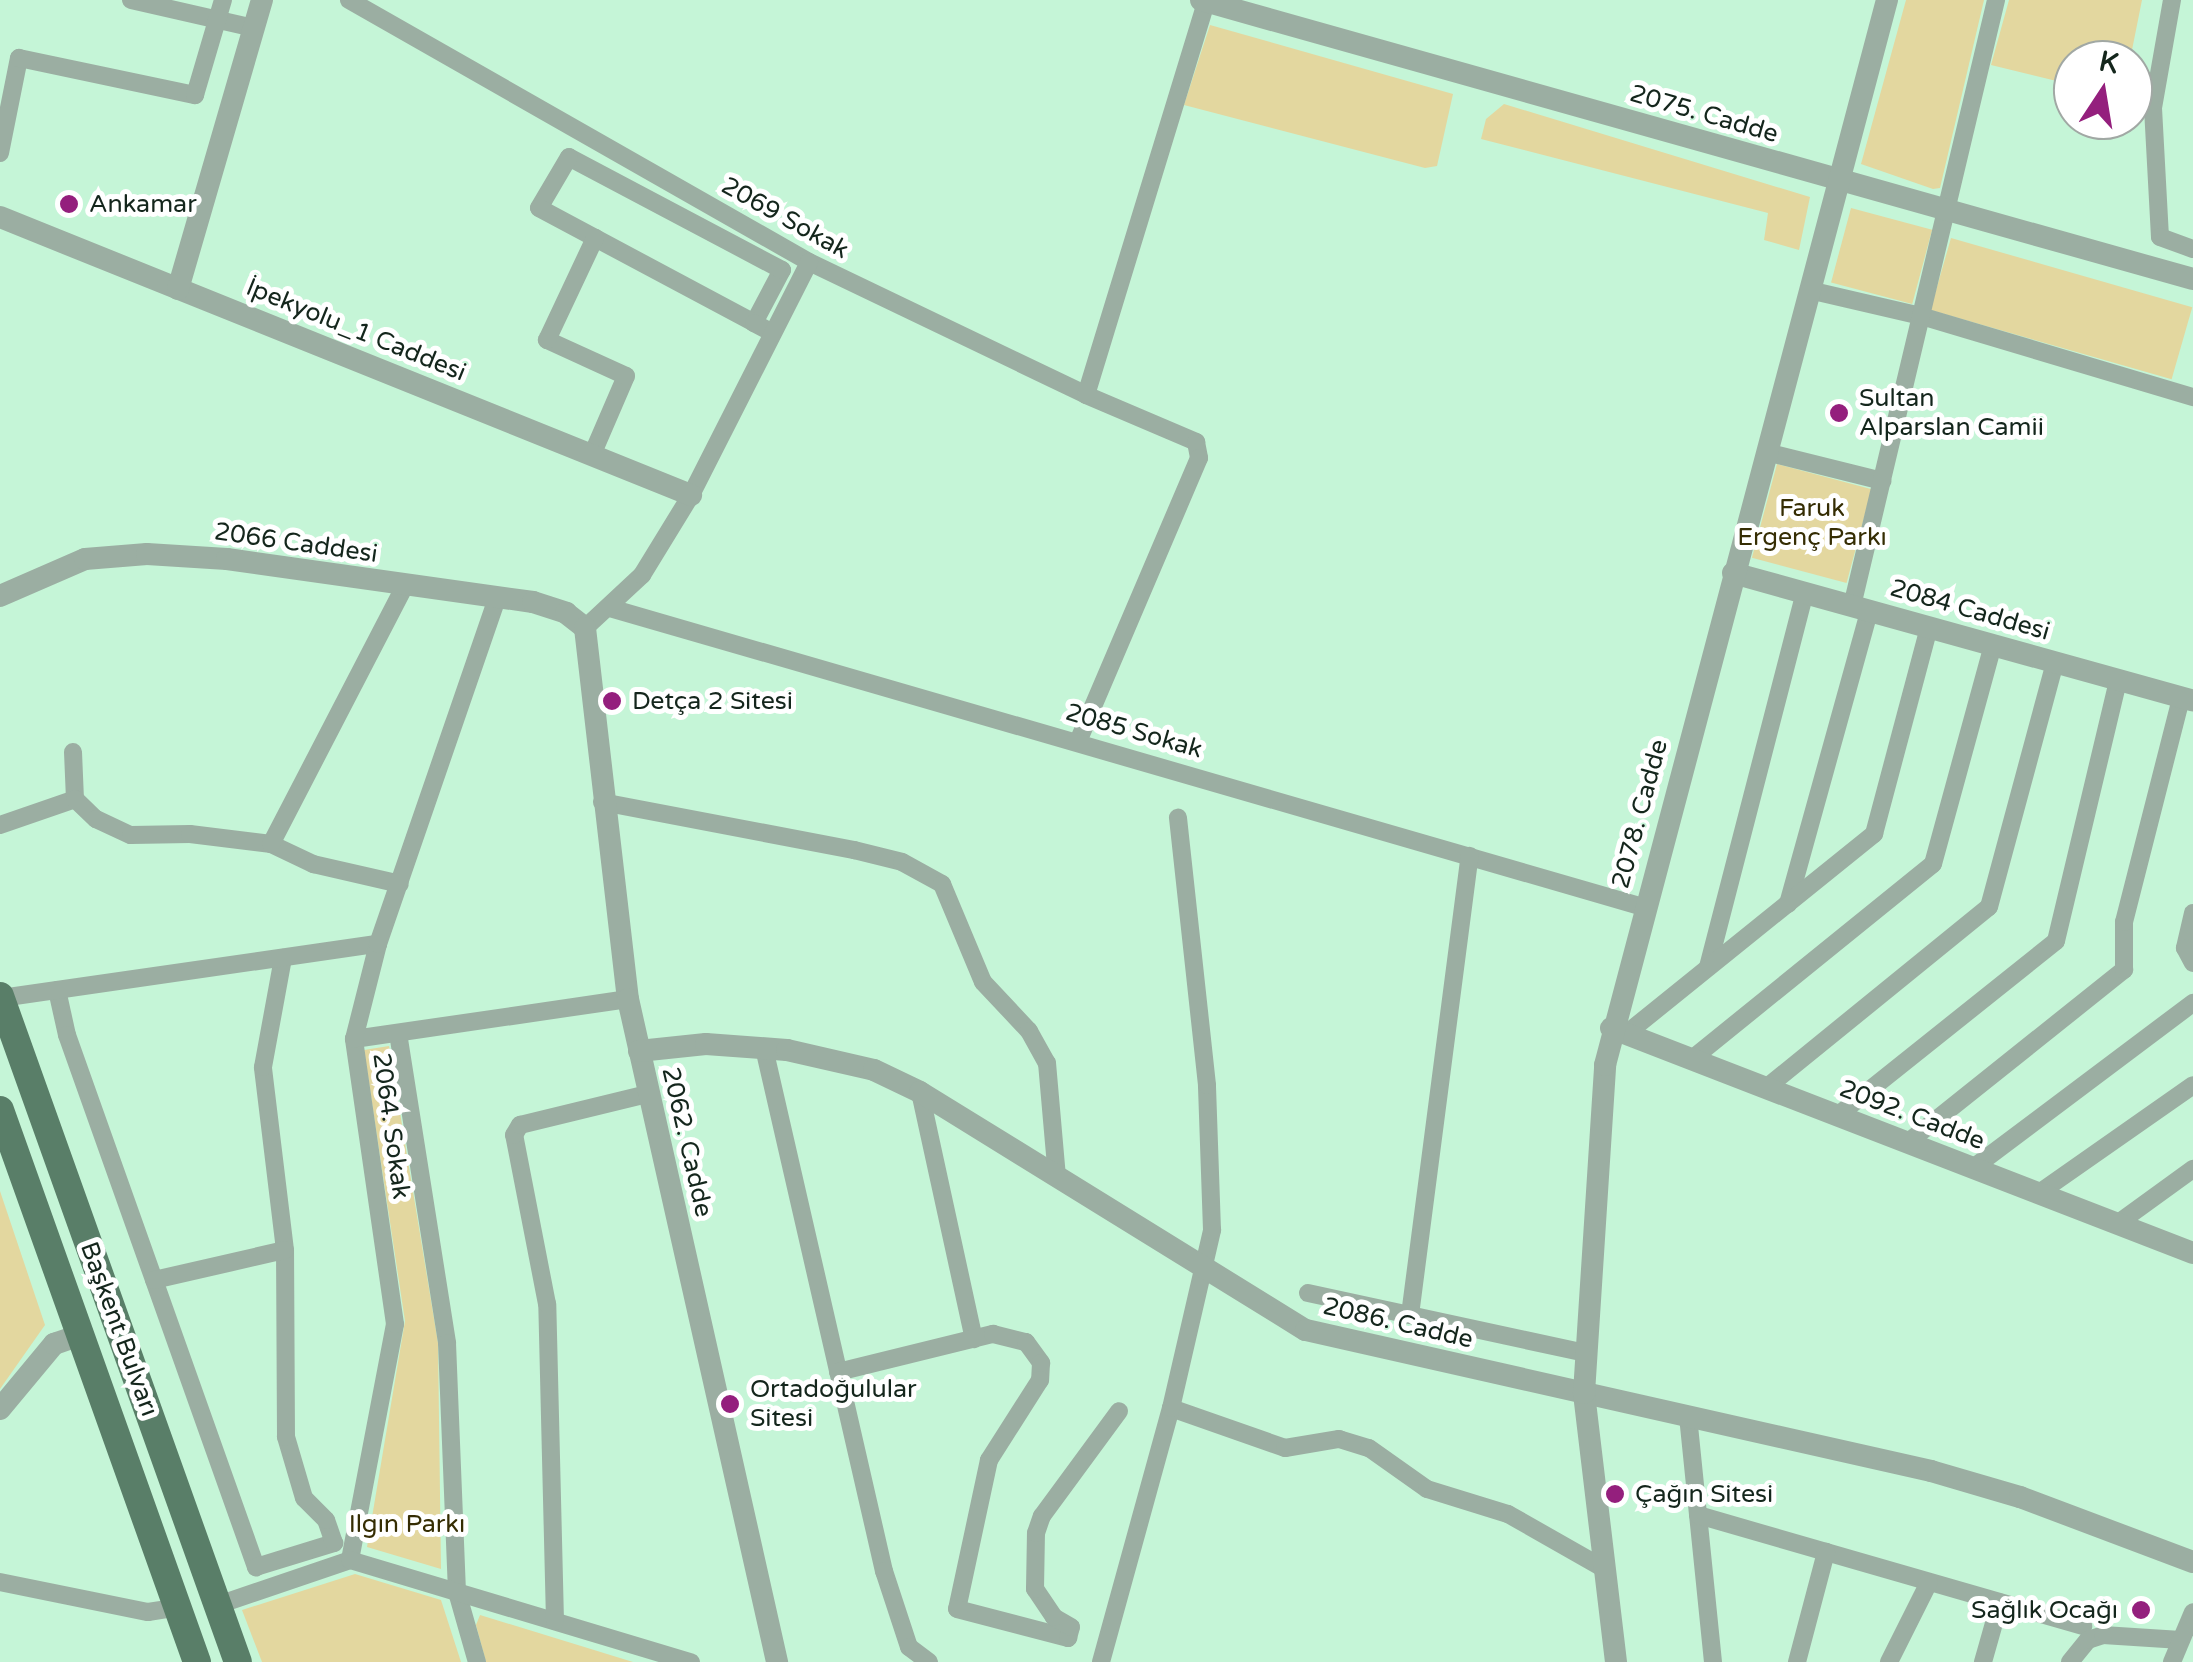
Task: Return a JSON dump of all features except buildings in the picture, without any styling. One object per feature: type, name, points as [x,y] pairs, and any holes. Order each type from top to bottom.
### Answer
[{"type":"main road","name":"Başkent Bulvarı","points":[[0,997],[238,1662]]},
{"type":"main road","name":"Başkent Bulvarı","points":[[0,1110],[198,1662]]},
{"type":"street","points":[[131,0],[254,28]]},
{"type":"street","points":[[0,50],[19,58],[195,96],[222,0]]},
{"type":"street","points":[[178,288],[262,0]]},
{"type":"street","name":"2069 Sokak","points":[[349,0],[809,262],[1086,395],[1196,442],[1200,458],[1078,741]]},
{"type":"street","name":"2078. Cadde","points":[[1616,1662],[1584,1393],[1601,1099],[1619,1031],[1643,907],[1887,0]]},
{"type":"street","points":[[1788,904],[1861,608],[1882,481],[1996,0]]},
{"type":"street","points":[[2172,0],[2153,108],[2160,237],[2193,248]]},
{"type":"street","points":[[1086,395],[1205,1]]},
{"type":"street","name":"2075. Cadde","points":[[1205,1],[2193,280]]},
{"type":"street","points":[[0,152],[19,58]]},
{"type":"street","points":[[754,323],[782,270],[569,157],[539,208],[754,323],[773,333]]},
{"type":"street","name":"İpekyolu_1 Caddesi","points":[[0,217],[691,495]]},
{"type":"street","points":[[592,455],[626,376],[548,340],[595,238]]},
{"type":"street","points":[[585,628],[642,575],[691,495],[809,262]]},
{"type":"street","points":[[1809,290],[1921,316],[2193,397]]},
{"type":"street","points":[[1766,452],[1882,481]]},
{"type":"street","name":"2066 Caddesi","points":[[0,596],[85,559],[147,554],[227,559],[498,596],[546,605],[566,613],[585,628]]},
{"type":"street","name":"2084 Caddesi","points":[[1733,573],[2187,699]]},
{"type":"street","points":[[272,844],[405,586]]},
{"type":"street","points":[[1708,967],[1806,593]]},
{"type":"street","name":"2064. Sokak","points":[[350,1560],[395,1324],[354,1039],[378,944],[498,596]]},
{"type":"street","name":"2085 Sokak","points":[[610,608],[1643,907]]},
{"type":"street","points":[[1619,1031],[1708,967],[1864,844],[1880,822],[1929,627]]},
{"type":"street","name":"2062. Cadde","points":[[585,628],[602,802],[628,999],[778,1662]]},
{"type":"street","points":[[1692,1060],[1933,864],[1993,645]]},
{"type":"street","points":[[1766,1088],[1986,911],[1997,889],[2054,662]]},
{"type":"street","points":[[1838,1116],[2054,944],[2118,680]]},
{"type":"street","points":[[1908,1142],[2119,977],[2126,960],[2124,922],[2187,699]]},
{"type":"street","points":[[73,752],[74,798],[96,819],[130,835],[190,834],[272,844],[313,864],[400,884]]},
{"type":"street","points":[[0,825],[74,798]]},
{"type":"street","points":[[602,802],[902,862],[942,884],[983,982],[1029,1032],[1047,1064],[1057,1178]]},
{"type":"street","points":[[1101,1662],[1205,1270],[1212,1220],[1207,1086],[1178,818]]},
{"type":"street","points":[[1410,1315],[1470,856]]},
{"type":"street","points":[[2189,955],[2193,912]]},
{"type":"street","points":[[0,997],[378,944]]},
{"type":"street","points":[[57,990],[67,1035],[256,1567],[334,1543],[326,1520],[304,1498],[286,1437],[285,1250],[262,1067],[282,958]]},
{"type":"street","points":[[354,1039],[628,999]]},
{"type":"street","points":[[1973,1168],[2193,1004]]},
{"type":"street","name":"2092. Cadde","points":[[1619,1031],[2193,1253]]},
{"type":"street","points":[[398,1033],[448,1343],[457,1592],[477,1662]]},
{"type":"street","name":"2086. Cadde","points":[[638,1050],[706,1044],[764,1048],[839,1060],[920,1092],[1306,1330],[1976,1483],[2193,1562]]},
{"type":"street","points":[[764,1048],[884,1571],[908,1647],[929,1662]]},
{"type":"street","points":[[2039,1194],[2193,1086]]},
{"type":"street","points":[[920,1092],[974,1339]]},
{"type":"street","points":[[555,1621],[547,1304],[514,1134],[520,1125],[647,1094]]},
{"type":"street","points":[[2117,1224],[2193,1169]]},
{"type":"street","points":[[154,1280],[285,1250]]},
{"type":"street","points":[[1308,1293],[1586,1353]]},
{"type":"street","points":[[0,1408],[51,1346],[80,1335]]},
{"type":"street","points":[[838,1372],[974,1339],[1016,1336],[1035,1353],[1042,1371],[990,1460],[957,1609],[1068,1638],[1071,1627],[1054,1618],[1035,1590],[1036,1533],[1042,1516],[1119,1411]]},
{"type":"street","points":[[1170,1408],[1285,1448],[1322,1440],[1356,1443],[1382,1455],[1427,1489],[1508,1514],[1605,1569]]},
{"type":"street","points":[[1688,1416],[1714,1662]]},
{"type":"street","points":[[1698,1515],[2083,1626]]},
{"type":"street","points":[[1797,1662],[1826,1552]]},
{"type":"street","points":[[218,1605],[350,1560],[692,1662]]},
{"type":"street","points":[[0,1582],[148,1612],[178,1607]]},
{"type":"street","points":[[1889,1662],[1930,1582]]},
{"type":"street","points":[[1984,1662],[2000,1602]]},
{"type":"street","points":[[2172,1662],[2193,1612]]},
{"type":"street","points":[[2070,1662],[2088,1640],[2103,1635],[2181,1640]]},
{"type":"green space","points":[[1906,0],[1984,0],[1940,188],[1861,164]]},
{"type":"green space","points":[[2009,0],[2142,0],[2134,40],[2053,40],[2053,80],[1991,65]]},
{"type":"green space","points":[[1210,25],[1453,94],[1437,166],[1425,168],[1184,105]]},
{"type":"green space","points":[[1504,104],[1810,197],[1799,250],[1764,240],[1768,213],[1481,139],[1486,119]]},
{"type":"green space","points":[[1851,208],[1932,230],[1912,304],[1831,282]]},
{"type":"green space","points":[[1951,238],[2192,307],[2172,379],[1930,310]]},
{"type":"green space","name":"Faruk Ergenç Parkı","points":[[1777,464],[1872,489],[1847,583],[1752,558]]},
{"type":"green space","name":"Ilgın Parkı","points":[[389,1046],[438,1343],[441,1569],[367,1547],[405,1321],[364,1050]]},
{"type":"green space","points":[[0,1191],[45,1325],[0,1389]]},
{"type":"green space","points":[[355,1574],[441,1600],[461,1662],[262,1662],[242,1610]]},
{"type":"green space","points":[[480,1615],[633,1662],[486,1662],[476,1625]]},
{"type":"place","name":"Ankamar","points":[[69,204]]},
{"type":"place","name":"Sultan Alparslan Camii","points":[[1839,413]]},
{"type":"place","name":"Detça 2 Sitesi","points":[[612,701]]},
{"type":"place","name":"Ortadoğulular Sitesi","points":[[730,1404]]},
{"type":"place","name":"Çağın Sitesi","points":[[1615,1494]]},
{"type":"place","name":"Sağlık Ocağı","points":[[2141,1610]]}]
